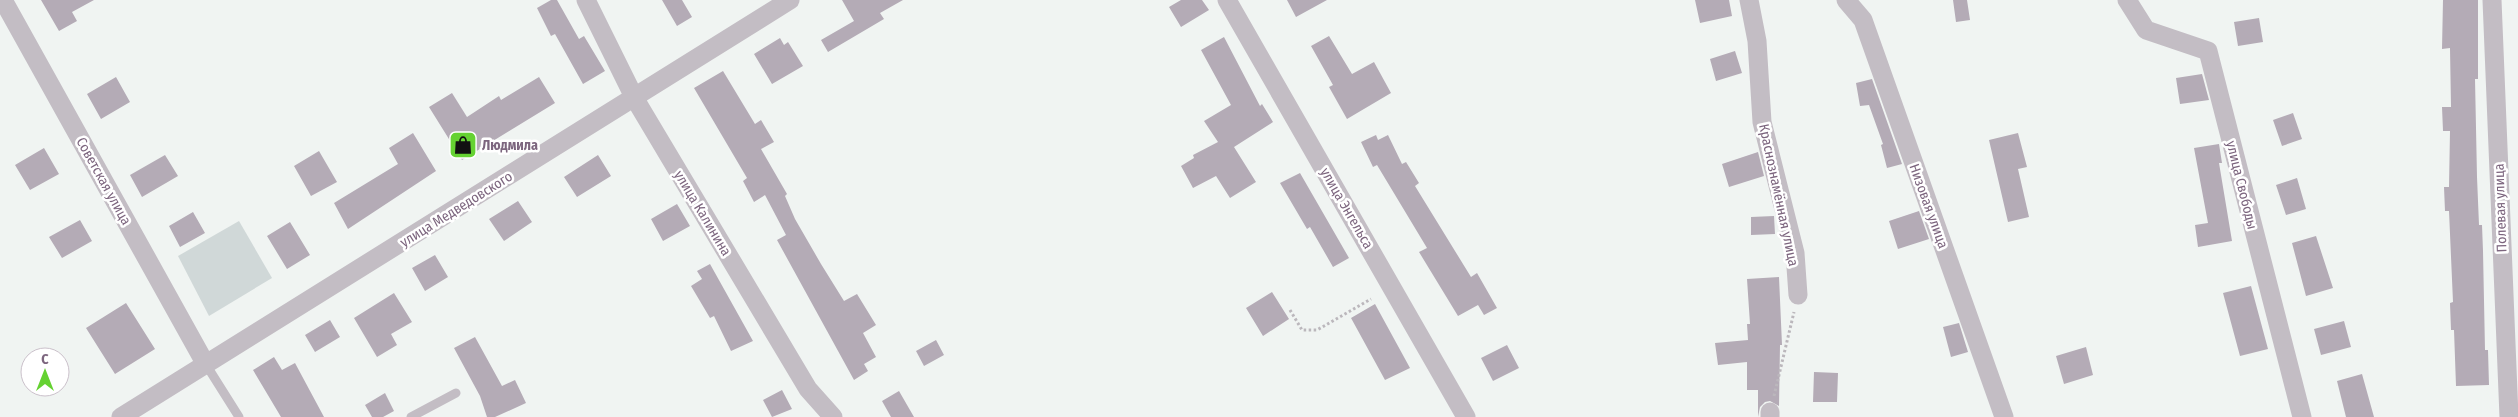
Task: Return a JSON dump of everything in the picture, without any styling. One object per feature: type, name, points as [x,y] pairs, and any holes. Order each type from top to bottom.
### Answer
[{"type":"street","name":"Советская улица","points":[[3,0],[204,363]]},
{"type":"street","name":"улица Калинина","points":[[586,0],[635,99],[808,390],[834,417]]},
{"type":"street","name":"улица Медведовского","points":[[120,417],[204,363],[635,99],[790,0]]},
{"type":"street","name":"улица Энгельса","points":[[1227,0],[1466,417]]},
{"type":"street","name":"Краснознамённая улица","points":[[1749,0],[1758,41],[1762,122],[1795,253],[1798,295]]},
{"type":"street","name":"Низовая улица","points":[[1846,0],[1863,20],[2004,417]]},
{"type":"street","name":"улица Свободы","points":[[2127,0],[2146,30],[2208,51],[2302,417]]},
{"type":"street","name":"Полевая улица","points":[[2492,0],[2509,417]]},
{"type":"lane","points":[[204,363],[239,417]]},
{"type":"lane","points":[[411,417],[456,394]]},
{"type":"path","points":[[1770,414],[1798,295]]},
{"type":"path","points":[[1290,310],[1302,330],[1317,330],[1371,298]]},
{"type":"shaded area","points":[[239,221],[272,278],[209,316],[178,256]]},
{"type":"building","points":[[41,0],[94,0],[72,12],[77,21],[59,31]]},
{"type":"building","points":[[551,0],[557,0],[579,39],[584,36],[605,71],[583,84],[555,34],[551,36],[537,8]]},
{"type":"building","points":[[662,0],[682,0],[692,17],[677,26]]},
{"type":"building","points":[[842,0],[903,0],[880,13],[884,19],[828,52],[821,40],[854,21]]},
{"type":"building","points":[[1181,0],[1202,0],[1209,10],[1181,27],[1169,7]]},
{"type":"building","points":[[1287,0],[1327,0],[1296,17]]},
{"type":"building","points":[[1695,0],[1729,0],[1732,16],[1700,23]]},
{"type":"building","points":[[1953,0],[1967,0],[1970,20],[1956,22]]},
{"type":"building","points":[[2443,0],[2478,0],[2478,79],[2475,79],[2477,177],[2479,225],[2482,225],[2485,350],[2488,350],[2489,385],[2456,386],[2454,330],[2451,330],[2450,303],[2453,302],[2449,211],[2445,211],[2444,187],[2449,187],[2450,131],[2443,131],[2442,107],[2451,107],[2450,48],[2442,49]]},
{"type":"building","points":[[2259,18],[2263,42],[2238,46],[2234,22]]},
{"type":"building","points":[[1329,36],[1352,74],[1374,62],[1391,93],[1347,119],[1329,87],[1333,85],[1311,46]]},
{"type":"building","points":[[1224,37],[1260,106],[1262,104],[1273,122],[1234,147],[1256,182],[1230,198],[1216,176],[1193,188],[1181,166],[1194,158],[1193,155],[1218,142],[1204,121],[1231,105],[1201,50]]},
{"type":"building","points":[[780,38],[784,45],[788,42],[803,66],[772,84],[754,54]]},
{"type":"building","points":[[1735,51],[1742,73],[1716,81],[1710,59]]},
{"type":"building","points":[[723,71],[755,124],[761,120],[774,142],[761,149],[787,194],[785,196],[795,219],[821,264],[844,301],[857,294],[876,325],[863,333],[876,357],[864,364],[868,371],[854,380],[777,240],[786,235],[765,195],[754,202],[743,181],[747,178],[694,88]]},
{"type":"building","points":[[2202,74],[2209,100],[2180,104],[2176,78]]},
{"type":"building","points":[[116,77],[130,102],[101,119],[87,94]]},
{"type":"building","points":[[539,77],[555,103],[462,160],[429,107],[452,93],[467,117],[499,96],[501,100]]},
{"type":"building","points":[[1872,79],[1902,164],[1887,168],[1881,145],[1883,144],[1869,105],[1860,106],[1856,83]]},
{"type":"building","points":[[2293,113],[2302,139],[2282,146],[2273,120]]},
{"type":"building","points":[[413,133],[436,171],[348,229],[334,203],[398,164],[389,148]]},
{"type":"building","points":[[2018,133],[2027,167],[2018,169],[2029,217],[2008,222],[1989,140]]},
{"type":"building","points":[[1376,135],[1378,140],[1388,135],[1402,164],[1406,162],[1419,183],[1415,186],[1471,277],[1477,273],[1497,308],[1484,315],[1478,305],[1458,316],[1419,252],[1427,248],[1377,165],[1373,167],[1361,142]]},
{"type":"building","points":[[2219,144],[2222,163],[2219,163],[2232,241],[2198,247],[2195,225],[2208,223],[2194,148]]},
{"type":"building","points":[[44,148],[59,174],[30,190],[15,165]]},
{"type":"building","points":[[319,151],[337,182],[311,196],[294,166]]},
{"type":"building","points":[[1758,152],[1764,176],[1729,187],[1722,164]]},
{"type":"building","points":[[165,155],[178,176],[142,197],[130,175]]},
{"type":"building","points":[[598,155],[611,176],[577,197],[564,177]]},
{"type":"building","points":[[1300,173],[1349,258],[1333,267],[1310,227],[1307,229],[1280,183]]},
{"type":"building","points":[[2297,178],[2306,209],[2286,215],[2276,185]]},
{"type":"building","points":[[518,201],[532,222],[504,241],[489,219]]},
{"type":"building","points":[[677,204],[690,226],[663,241],[651,219]]},
{"type":"building","points":[[1919,211],[1929,239],[1898,249],[1889,221]]},
{"type":"building","points":[[193,212],[205,233],[180,247],[169,226]]},
{"type":"building","points":[[1774,216],[1775,234],[1751,235],[1751,217]]},
{"type":"building","points":[[80,220],[92,241],[62,258],[49,237]]},
{"type":"building","points":[[290,222],[310,255],[287,269],[267,236]]},
{"type":"building","points":[[2316,236],[2333,288],[2306,296],[2292,243]]},
{"type":"building","points":[[435,255],[448,277],[425,291],[412,268]]},
{"type":"building","points":[[710,264],[753,341],[731,351],[714,316],[710,318],[691,286],[702,279],[697,271]]},
{"type":"building","points":[[1779,277],[1782,345],[1780,345],[1779,406],[1770,401],[1765,402],[1760,407],[1758,417],[1758,390],[1747,390],[1747,362],[1718,365],[1715,343],[1748,340],[1747,324],[1750,324],[1747,279]]},
{"type":"building","points":[[2251,286],[2268,349],[2240,356],[2223,293]]},
{"type":"building","points":[[1272,292],[1289,319],[1263,336],[1246,308]]},
{"type":"building","points":[[394,293],[412,322],[391,334],[397,345],[377,357],[354,318]]},
{"type":"building","points":[[126,303],[155,349],[115,374],[86,328]]},
{"type":"building","points":[[1375,304],[1410,368],[1385,380],[1351,318]]},
{"type":"building","points":[[330,320],[340,337],[315,352],[305,335]]},
{"type":"building","points":[[2344,321],[2351,347],[2321,355],[2314,329]]},
{"type":"building","points":[[1959,323],[1968,352],[1951,357],[1943,327]]},
{"type":"building","points":[[475,337],[502,386],[515,380],[526,403],[495,417],[487,417],[480,396],[454,348]]},
{"type":"building","points":[[936,340],[944,355],[924,366],[916,351]]},
{"type":"building","points":[[1507,345],[1519,368],[1493,381],[1481,358]]},
{"type":"building","points":[[2086,347],[2093,375],[2064,384],[2056,356]]},
{"type":"building","points":[[274,357],[282,370],[295,363],[324,417],[281,417],[253,370]]},
{"type":"building","points":[[1814,372],[1838,373],[1837,402],[1813,402]]},
{"type":"building","points":[[2362,374],[2374,417],[2346,417],[2337,381]]},
{"type":"building","points":[[782,390],[792,409],[772,417],[763,400]]},
{"type":"building","points":[[899,391],[914,417],[891,417],[882,401]]},
{"type":"building","points":[[385,393],[394,411],[383,417],[372,417],[365,405]]},
{"type":"place","name":"Людмила","points":[[463,145]]}]
